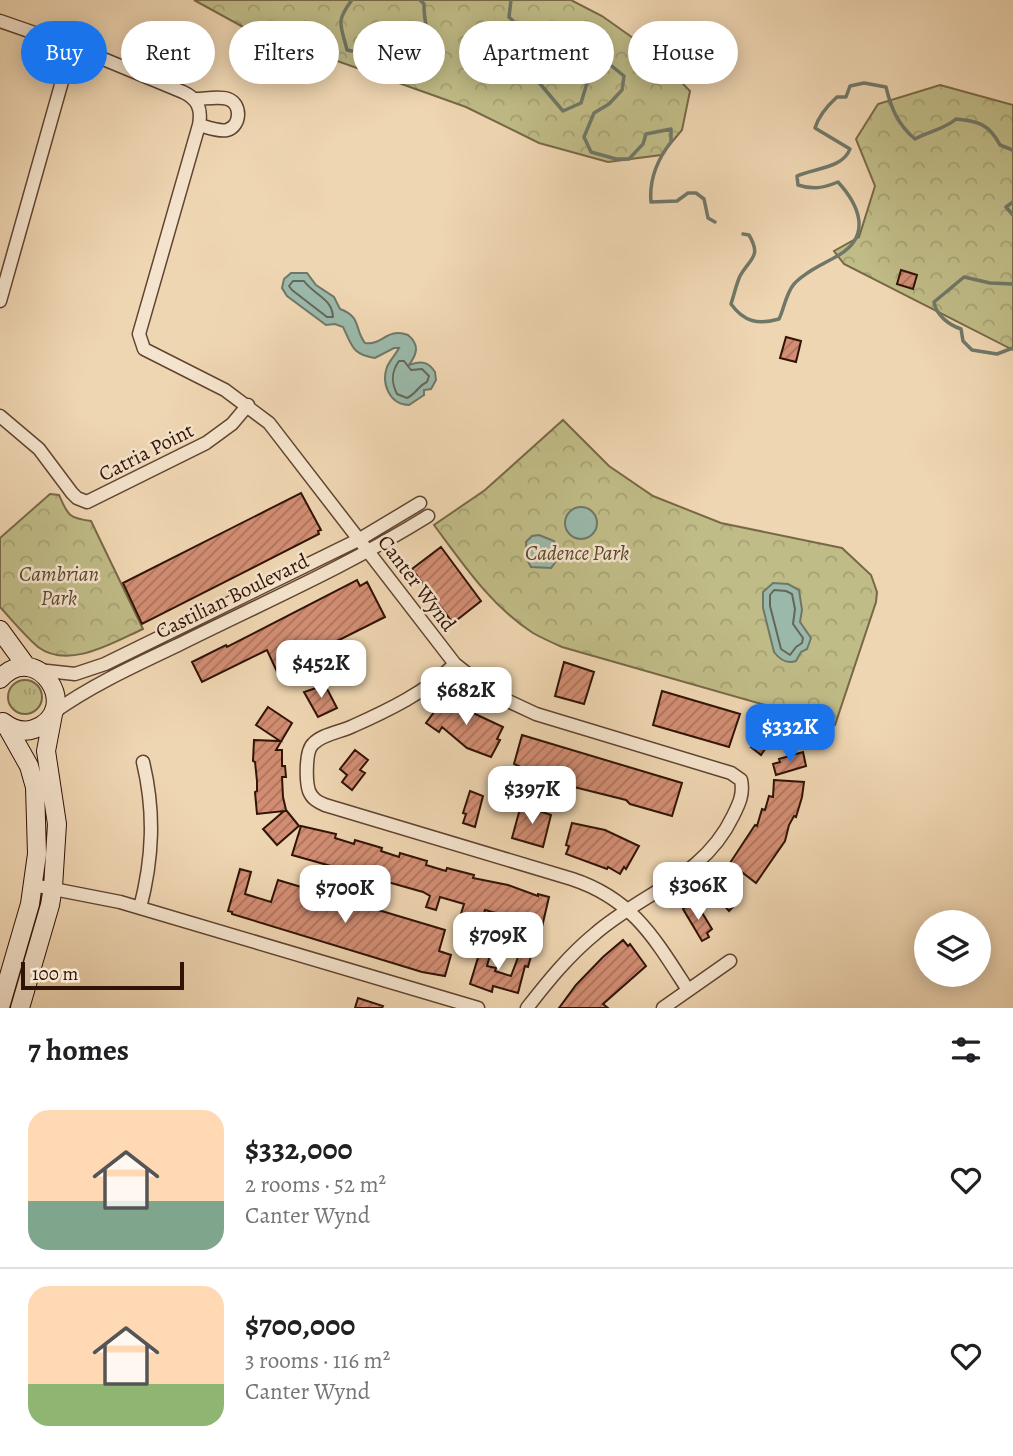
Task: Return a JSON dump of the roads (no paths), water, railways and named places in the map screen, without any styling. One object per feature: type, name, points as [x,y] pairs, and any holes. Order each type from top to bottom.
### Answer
[{"type":"street","points":[[0,21],[21,28]]},
{"type":"street","points":[[107,61],[195,99],[228,99],[236,105],[238,111],[235,124],[229,129],[199,119],[195,99]]},
{"type":"street","points":[[0,301],[61,84]]},
{"type":"street","name":"Canter Wynd","points":[[199,119],[139,339],[141,344],[148,352],[215,385],[248,405],[278,432],[455,664],[480,686],[521,708],[731,773],[741,780],[740,801],[729,824],[708,853],[689,870],[597,931],[568,958],[527,1008]]},
{"type":"street","name":"Catria Point","points":[[0,416],[39,449],[77,498],[87,502],[216,437],[232,424],[248,405]]},
{"type":"street","name":"Castilian Boulevard","points":[[33,669],[75,674],[96,668],[360,539],[420,503]]},
{"type":"street","name":"Castilian Boulevard","points":[[53,713],[80,694],[370,551],[428,516]]},
{"type":"street","points":[[5,635],[33,669],[45,675],[54,687],[56,695],[46,751],[57,824],[53,887],[20,1008]]},
{"type":"street","points":[[455,664],[422,691],[313,743],[307,758],[309,791],[313,799],[325,805],[582,882],[628,910],[645,925],[688,990]]},
{"type":"street","points":[[0,679],[11,670],[33,669]]},
{"type":"street","points":[[3,722],[13,729],[28,730],[42,725],[53,713]]},
{"type":"street","points":[[0,1007],[33,885],[38,835],[35,787],[29,766],[3,722]]},
{"type":"street","points":[[140,908],[149,869],[152,839],[151,802],[143,762]]},
{"type":"street","points":[[33,885],[53,887],[140,908],[478,1008]]},
{"type":"street","points":[[663,1008],[730,961]]},
{"type":"water","points":[[291,273],[307,273],[316,285],[334,297],[340,309],[355,320],[365,343],[376,342],[395,333],[408,335],[416,350],[409,365],[424,363],[432,368],[436,380],[431,389],[424,390],[424,395],[409,405],[392,397],[386,386],[385,374],[399,348],[375,358],[357,352],[343,327],[326,325],[287,296],[282,288],[284,279]]},
{"type":"water","points":[[581,507],[593,511],[597,523],[593,535],[581,539],[569,535],[565,523],[569,511]]},
{"type":"water","points":[[539,535],[554,541],[556,545],[557,558],[551,568],[531,567],[527,560],[526,542],[532,536]]},
{"type":"water","points":[[773,583],[788,584],[799,590],[802,610],[800,622],[811,638],[807,649],[801,652],[796,661],[784,661],[774,652],[763,608],[763,592]]},
{"type":"waterway","points":[[352,0],[341,19],[347,50],[376,56],[389,75],[412,74],[428,61],[436,47],[427,27],[424,4],[420,0]]},
{"type":"waterway","points":[[511,0],[509,17],[526,34],[536,79],[563,111],[581,103],[590,73],[608,63],[624,76],[622,90],[609,104],[594,113],[584,137],[591,152],[616,159],[629,159],[643,144],[646,134],[671,129],[671,142],[658,163],[653,178],[651,202],[677,201],[688,193],[696,193],[704,199],[708,218],[715,222]]},
{"type":"waterway","points":[[743,234],[749,235],[755,253],[740,276],[731,304],[741,315],[758,322],[779,319],[794,284],[810,271],[839,255],[856,238],[859,229],[856,210],[838,182],[813,188],[798,185],[797,176],[835,164],[850,149],[815,128],[827,107],[837,97],[846,97],[850,86],[864,83],[886,87],[896,116],[915,139],[956,119],[982,125],[992,132],[1000,145],[1013,150]]},
{"type":"waterway","points":[[1013,202],[1006,207],[1013,215]]},
{"type":"waterway","points":[[1013,284],[990,283],[964,277],[934,302],[944,319],[961,329],[963,341],[972,350],[997,354],[1013,348]]},
{"type":"park label","name":"Cadence Park","points":[[577,553]]},
{"type":"park label","name":"Cambrian Park","points":[[59,586]]}]
